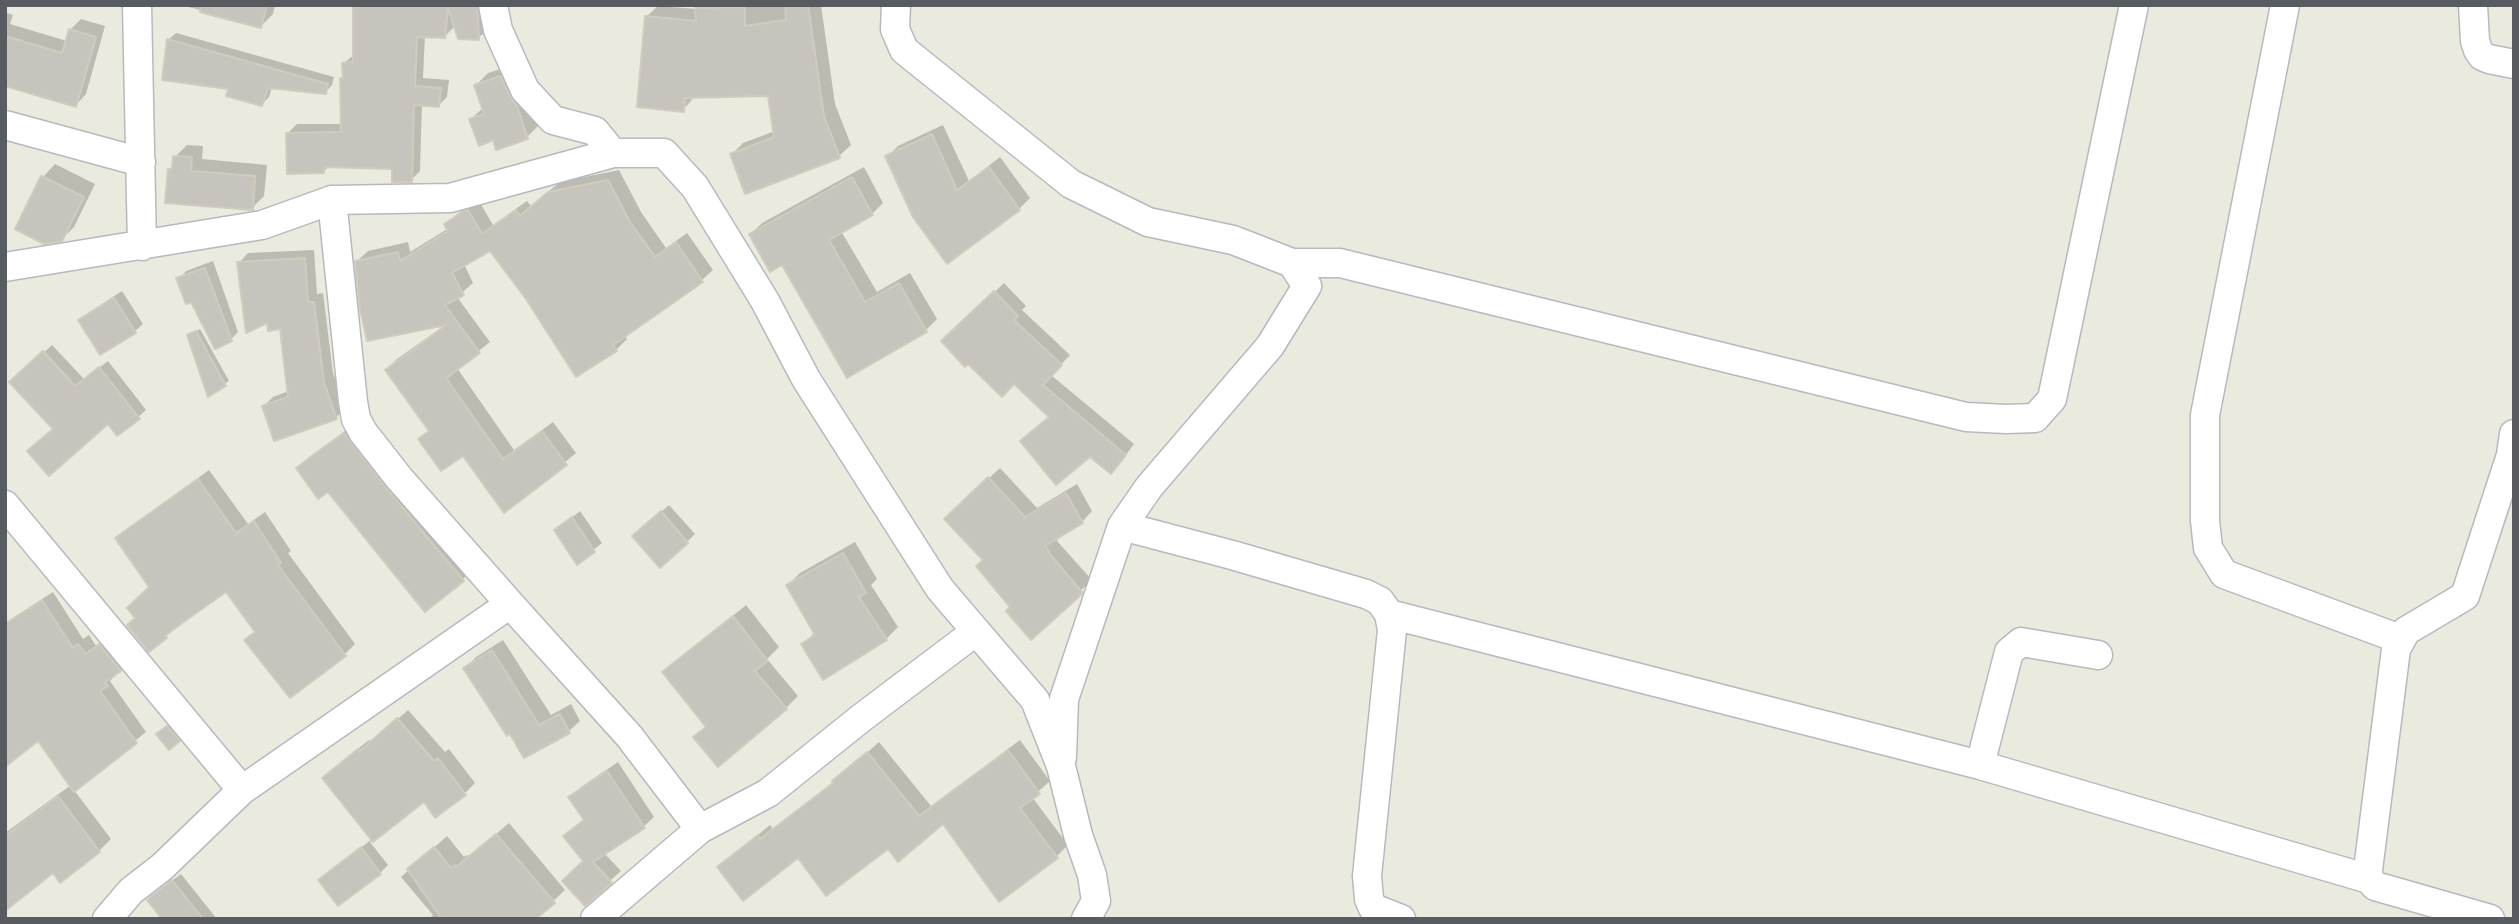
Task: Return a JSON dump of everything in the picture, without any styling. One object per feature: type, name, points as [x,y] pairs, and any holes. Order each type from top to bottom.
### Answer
[{"type":"street","points":[[137,5],[142,246]]},
{"type":"street","points":[[493,5],[498,30],[525,90],[553,120],[595,131],[613,153]]},
{"type":"street","points":[[896,5],[895,29],[904,50],[1071,184],[1147,222],[1233,240],[1292,263],[1340,263],[1966,417],[2006,419],[2035,418],[2052,399],[2134,5]]},
{"type":"street","points":[[2285,5],[2205,415],[2205,521],[2208,548],[2224,574],[2400,639]]},
{"type":"street","points":[[2473,5],[2478,50],[2482,56],[2489,60],[2514,64]]},
{"type":"street","points":[[5,125],[141,162]]},
{"type":"street","points":[[5,267],[262,225],[332,200],[450,198],[613,153],[664,153],[695,187],[765,300],[806,379],[940,589],[1035,700],[1061,766],[1077,835],[1092,875],[1096,901],[1086,919]]},
{"type":"street","points":[[332,200],[356,419],[363,432],[510,604],[629,736],[700,829]]},
{"type":"street","points":[[1061,766],[1064,699],[1122,526],[1149,487],[1270,346],[1307,286],[1292,263]]},
{"type":"street","points":[[2369,879],[2394,662],[2400,639],[2406,631],[2465,596],[2511,455],[2514,434]]},
{"type":"street","points":[[5,505],[242,790]]},
{"type":"street","points":[[1122,526],[1233,555],[1366,594],[1380,601],[1389,614],[1392,630],[1367,876],[1373,908],[1401,919]]},
{"type":"street","points":[[107,919],[131,891],[172,858],[242,790],[510,604]]},
{"type":"street","points":[[1389,614],[1980,765],[2369,879],[2375,886],[2397,894],[2490,919]]},
{"type":"street","points":[[595,919],[700,829],[768,793],[975,632]]},
{"type":"street","points":[[1980,765],[2008,652],[2021,642],[2098,655]]},
{"type":"building","points":[[201,5],[267,5],[261,28],[200,12]]},
{"type":"building","points":[[353,5],[477,5],[479,40],[458,39],[448,8],[445,38],[417,37],[415,86],[441,88],[439,107],[414,105],[412,182],[392,182],[392,169],[324,167],[324,173],[287,174],[286,133],[341,132],[340,78],[343,79],[342,63],[353,62]]},
{"type":"building","points":[[785,5],[808,5],[824,116],[840,158],[745,194],[730,154],[774,137],[768,96],[685,98],[684,112],[637,107],[645,16],[696,21],[695,8],[745,7],[745,26],[786,20]]},
{"type":"building","points":[[69,29],[96,37],[76,107],[5,86],[5,36],[62,53]]},
{"type":"building","points":[[167,39],[328,84],[326,94],[268,88],[262,106],[226,96],[228,89],[162,80]]},
{"type":"building","points":[[501,76],[517,106],[528,139],[496,150],[493,140],[479,146],[469,119],[484,114],[474,85]]},
{"type":"building","points":[[932,134],[957,190],[989,167],[1020,210],[947,264],[913,217],[885,156]]},
{"type":"building","points":[[173,156],[192,157],[191,171],[255,176],[253,210],[165,203],[168,169],[172,169]]},
{"type":"building","points":[[41,176],[84,197],[62,241],[44,244],[15,229]]},
{"type":"building","points":[[852,177],[873,215],[829,240],[865,302],[899,283],[927,332],[847,378],[782,265],[770,272],[749,234]]},
{"type":"building","points":[[608,180],[630,222],[655,257],[676,242],[703,282],[613,345],[617,351],[576,377],[526,299],[490,251],[452,273],[464,295],[445,305],[480,353],[446,378],[503,459],[542,431],[567,465],[504,513],[463,456],[441,471],[418,439],[429,431],[385,370],[446,325],[367,341],[360,309],[355,261],[398,252],[400,261],[448,231],[444,224],[464,211],[468,210],[482,234],[516,210],[520,216],[548,192]]},
{"type":"building","points":[[305,258],[308,302],[314,302],[324,383],[337,419],[274,441],[262,406],[288,397],[280,329],[268,331],[267,323],[246,333],[237,262]]},
{"type":"building","points":[[205,268],[232,341],[215,349],[191,302],[186,304],[176,278]]},
{"type":"building","points":[[994,291],[1018,316],[1014,320],[1062,365],[1043,385],[1126,455],[1111,474],[1090,457],[1056,485],[1020,441],[1049,417],[1014,384],[1002,397],[968,364],[965,367],[941,341]]},
{"type":"building","points":[[114,298],[136,333],[100,355],[78,320]]},
{"type":"building","points":[[196,331],[226,386],[208,397],[187,335]]},
{"type":"building","points":[[43,351],[75,386],[99,367],[140,419],[117,436],[108,424],[49,476],[27,451],[53,429],[9,382]]},
{"type":"building","points":[[344,433],[464,581],[425,612],[328,492],[318,499],[296,468]]},
{"type":"building","points":[[988,477],[1025,517],[1066,493],[1083,523],[1045,546],[1082,594],[1031,640],[1006,611],[1010,607],[976,566],[983,560],[944,519]]},
{"type":"building","points":[[198,479],[236,533],[254,521],[281,563],[278,565],[346,656],[290,698],[244,640],[255,632],[226,592],[165,635],[167,638],[149,652],[127,625],[135,618],[127,608],[149,587],[115,538]]},
{"type":"building","points":[[661,511],[688,543],[660,568],[632,536]]},
{"type":"building","points":[[572,517],[595,552],[577,565],[554,530]]},
{"type":"building","points":[[843,553],[866,593],[859,597],[887,640],[823,680],[801,644],[815,635],[786,585]]},
{"type":"building","points":[[42,600],[73,648],[78,644],[86,654],[99,644],[121,671],[105,682],[108,686],[100,691],[137,743],[74,792],[38,741],[5,767],[5,624]]},
{"type":"building","points":[[733,616],[768,661],[755,671],[787,709],[718,767],[693,737],[706,727],[662,672]]},
{"type":"building","points":[[492,650],[539,725],[560,714],[570,733],[524,758],[463,668]]},
{"type":"building","points":[[397,718],[434,761],[438,758],[466,795],[435,818],[424,802],[373,842],[322,778],[358,749],[360,751]]},
{"type":"building","points":[[167,726],[180,741],[169,750],[156,734]]},
{"type":"building","points":[[1008,750],[1040,794],[1020,808],[1058,858],[999,902],[943,824],[898,862],[888,849],[826,896],[798,858],[743,901],[717,867],[758,835],[760,839],[833,783],[832,781],[867,752],[919,816]]},
{"type":"building","points":[[607,771],[645,828],[593,862],[612,883],[585,906],[562,881],[583,861],[563,836],[584,820],[568,797]]},
{"type":"building","points":[[58,796],[100,852],[60,883],[53,873],[5,911],[5,836]]},
{"type":"building","points":[[496,834],[555,903],[536,919],[442,919],[407,869],[434,847],[451,868],[455,865],[456,867]]},
{"type":"building","points":[[361,847],[381,874],[338,906],[318,880]]},
{"type":"building","points":[[172,880],[203,919],[162,919],[147,900]]}]
